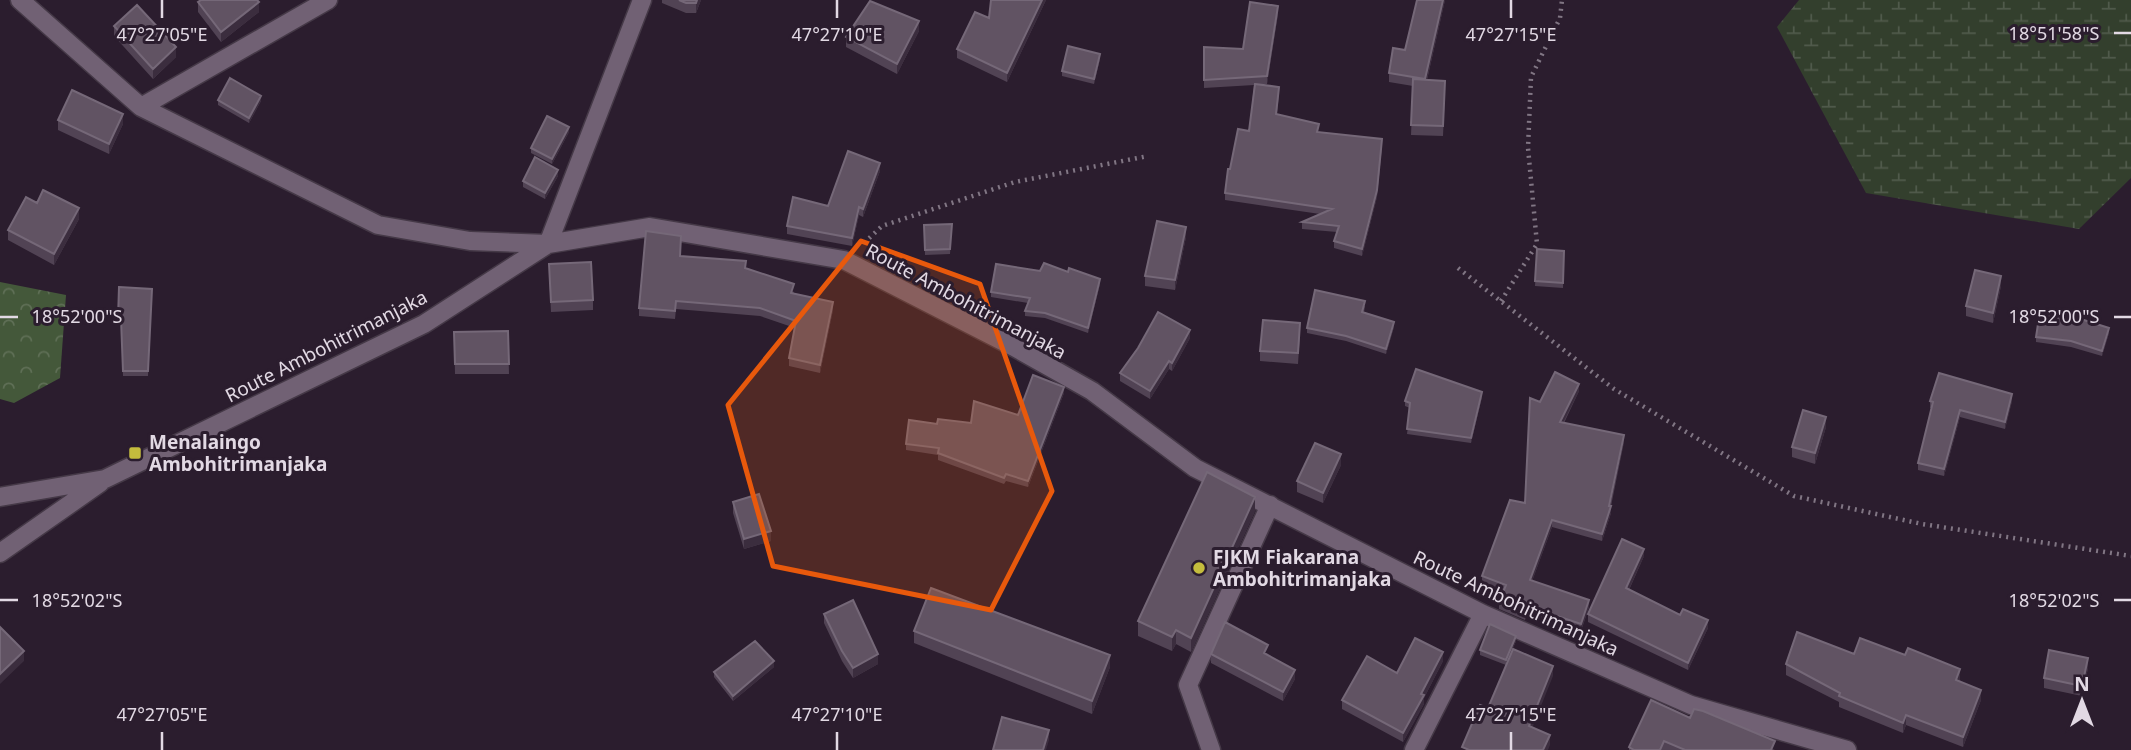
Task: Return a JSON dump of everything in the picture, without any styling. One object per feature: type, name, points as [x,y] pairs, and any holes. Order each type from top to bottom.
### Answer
[{"type":"street","points":[[20,0],[141,107],[378,225],[470,241],[548,244],[642,0]]},
{"type":"street","points":[[141,107],[328,0]]},
{"type":"street","name":"Route Ambohitrimanjaka","points":[[0,497],[105,479],[424,324],[548,244],[650,227],[844,260],[1014,347],[1092,391],[1195,468],[1483,614],[1691,705],[1847,750]]},
{"type":"street","points":[[0,553],[105,479]]},
{"type":"street","points":[[1211,750],[1188,685],[1270,505]]},
{"type":"street","points":[[1414,750],[1483,614]]},
{"type":"path","points":[[1501,301],[1537,244],[1528,148],[1531,77],[1560,18],[1562,0]]},
{"type":"path","points":[[844,260],[882,226],[1014,182],[1148,156]]},
{"type":"path","points":[[1458,268],[1614,389],[1794,496],[1922,524],[2131,556]]},
{"type":"highlighted area","points":[[861,241],[980,284],[1052,491],[991,610],[773,566],[728,405]]},
{"type":"green space","points":[[1799,0],[2131,0],[2131,178],[2079,229],[1866,193],[1777,27]]},
{"type":"green space","points":[[0,282],[66,295],[60,378],[14,403],[0,399]]},
{"type":"building","points":[[679,0],[697,0],[696,3],[686,3]]},
{"type":"building","points":[[991,0],[1042,0],[1007,73],[957,49],[975,12],[989,18]]},
{"type":"building","points":[[1417,0],[1443,0],[1425,79],[1389,73],[1393,48],[1405,50]]},
{"type":"building","points":[[870,1],[919,21],[897,64],[846,37]]},
{"type":"building","points":[[198,2],[259,2],[221,32]]},
{"type":"building","points":[[1250,2],[1278,6],[1267,76],[1204,80],[1204,47],[1243,49]]},
{"type":"building","points":[[137,5],[176,47],[153,69],[114,26]]},
{"type":"building","points":[[1068,46],[1100,54],[1094,79],[1062,71]]},
{"type":"building","points":[[230,78],[261,96],[249,118],[218,100]]},
{"type":"building","points":[[1413,79],[1445,81],[1443,126],[1411,125]]},
{"type":"building","points":[[1255,84],[1279,87],[1276,114],[1319,124],[1317,132],[1382,139],[1377,190],[1362,249],[1334,241],[1339,226],[1302,222],[1332,209],[1225,193],[1238,129],[1249,131]]},
{"type":"building","points":[[72,90],[123,114],[109,144],[58,120]]},
{"type":"building","points":[[547,116],[569,127],[552,159],[531,148]]},
{"type":"building","points":[[848,151],[880,163],[863,209],[859,207],[852,238],[787,226],[793,197],[828,206]]},
{"type":"building","points":[[535,157],[558,170],[545,193],[523,181]]},
{"type":"building","points":[[43,190],[79,208],[54,254],[8,230],[26,197],[37,203]]},
{"type":"building","points":[[1157,221],[1186,227],[1175,280],[1145,276]]},
{"type":"building","points":[[952,224],[950,249],[925,250],[924,225]]},
{"type":"building","points":[[646,231],[681,236],[680,256],[746,261],[745,268],[794,284],[791,293],[833,302],[820,365],[789,358],[796,321],[760,308],[676,301],[675,311],[639,308]]},
{"type":"building","points":[[1537,249],[1564,251],[1563,283],[1535,281]]},
{"type":"building","points":[[591,262],[593,300],[551,302],[549,264]]},
{"type":"building","points":[[1044,263],[1100,279],[1088,328],[1045,313],[1025,311],[1030,298],[991,292],[996,264],[1040,271]]},
{"type":"building","points":[[1975,270],[2001,276],[1993,313],[1966,306]]},
{"type":"building","points":[[119,287],[152,289],[148,371],[123,371],[121,319],[118,319]]},
{"type":"building","points":[[1315,290],[1365,301],[1362,312],[1394,322],[1386,349],[1346,336],[1307,328]]},
{"type":"building","points":[[2040,311],[2068,315],[2109,328],[2102,351],[2071,341],[2036,337]]},
{"type":"building","points":[[1158,312],[1190,330],[1172,363],[1169,361],[1150,391],[1120,373]]},
{"type":"building","points":[[1263,320],[1300,323],[1298,353],[1260,351]]},
{"type":"building","points":[[508,331],[509,364],[455,364],[454,332]]},
{"type":"building","points":[[1416,369],[1482,392],[1471,438],[1407,429],[1410,403],[1405,401]]},
{"type":"building","points":[[1555,372],[1579,384],[1560,422],[1624,435],[1611,506],[1602,534],[1552,520],[1530,580],[1589,600],[1581,624],[1527,606],[1525,613],[1499,602],[1506,585],[1482,576],[1510,500],[1525,503],[1530,398],[1540,402]]},
{"type":"building","points":[[1939,373],[2012,394],[2005,422],[1960,410],[1944,469],[1918,463],[1933,402],[1930,401]]},
{"type":"building","points":[[1033,375],[1064,387],[1028,481],[1006,474],[1004,478],[938,453],[939,448],[906,444],[909,420],[937,424],[938,419],[971,423],[974,401],[1018,415]]},
{"type":"building","points":[[1803,410],[1826,417],[1815,453],[1792,447]]},
{"type":"building","points":[[1315,443],[1341,454],[1323,493],[1297,481]]},
{"type":"building","name":"FJKM Fiakarana Ambohitrimanjaka","points":[[1207,472],[1255,497],[1191,638],[1176,630],[1172,637],[1138,621]]},
{"type":"building","points":[[759,494],[771,531],[744,539],[733,502]]},
{"type":"building","points":[[1622,539],[1644,549],[1626,588],[1680,615],[1683,609],[1708,620],[1688,663],[1588,614]]},
{"type":"building","points":[[931,588],[1110,655],[1092,701],[914,631]]},
{"type":"building","points":[[853,600],[878,654],[853,668],[824,614]]},
{"type":"building","points":[[1225,622],[1268,645],[1264,653],[1295,670],[1283,692],[1211,654]]},
{"type":"building","points":[[1490,624],[1516,636],[1506,660],[1480,650]]},
{"type":"building","points":[[0,627],[24,651],[0,674]]},
{"type":"building","points":[[1797,632],[1854,654],[1860,638],[1905,655],[1908,648],[1960,669],[1956,680],[1981,690],[1963,737],[1906,715],[1903,723],[1839,696],[1840,693],[1786,664]]},
{"type":"building","points":[[1415,638],[1443,652],[1403,733],[1342,700],[1367,656],[1397,673]]},
{"type":"building","points":[[755,641],[774,661],[733,696],[714,672]]},
{"type":"building","points":[[1513,649],[1553,666],[1529,726],[1550,735],[1543,750],[1469,750],[1462,747],[1480,705],[1488,708]]},
{"type":"building","points":[[2049,650],[2088,658],[2082,686],[2044,678]]},
{"type":"building","points":[[1651,700],[1690,718],[1694,709],[1703,711],[1775,741],[1771,750],[1685,750],[1664,741],[1660,750],[1634,750],[1629,747]]},
{"type":"building","points":[[1002,717],[1049,730],[1043,750],[993,750]]},
{"type":"place","name":"Menalaingo Ambohitrimanjaka","points":[[135,453]]},
{"type":"place","name":"FJKM Fiakarana Ambohitrimanjaka","points":[[1199,568]]}]
